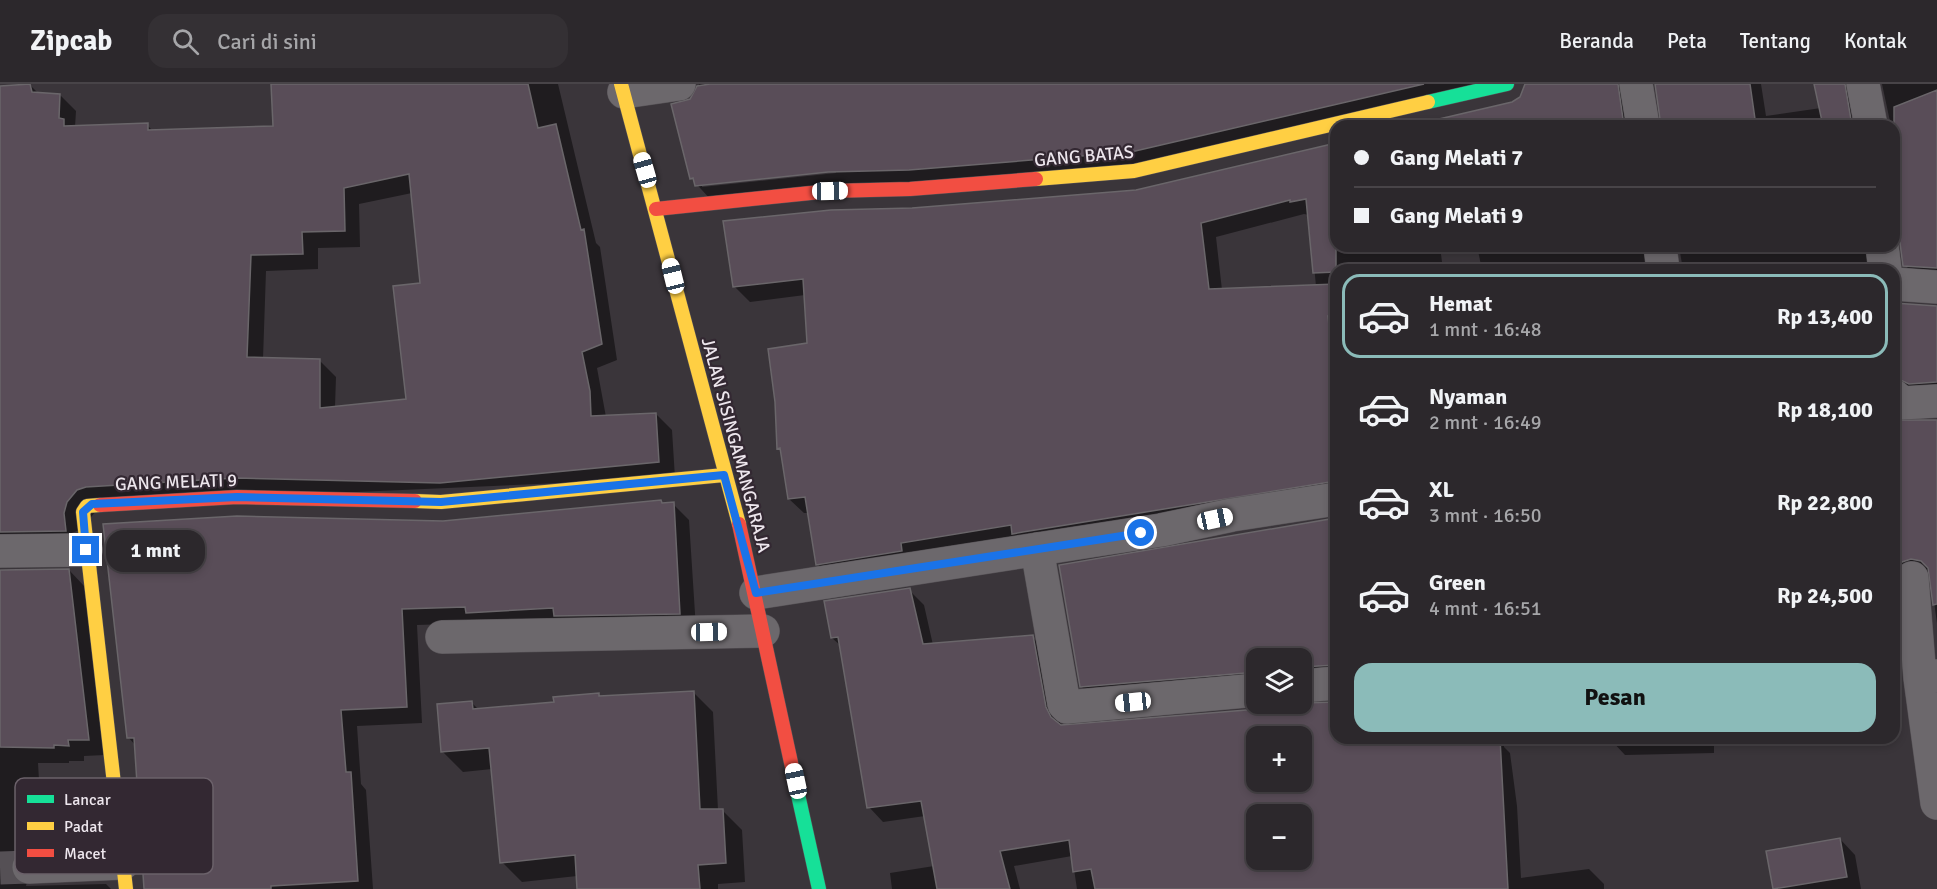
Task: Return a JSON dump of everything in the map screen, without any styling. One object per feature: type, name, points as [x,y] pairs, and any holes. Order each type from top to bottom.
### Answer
[{"type":"main road","name":"GANG BATAS","points":[[1353,120],[1507,84]]},
{"type":"main road","name":"JALAN SISINGAMANGARAJA","points":[[622,88],[656,209],[756,593],[819,889]]},
{"type":"main road","name":"GANG BATAS","points":[[656,209],[830,191],[910,189],[1134,171],[1330,125]]},
{"type":"main road","name":"GANG MELATI 9","points":[[113,778],[83,512],[92,504],[237,497],[441,502],[724,475]]},
{"type":"street","points":[[622,88],[679,84]]},
{"type":"street","points":[[1636,84],[1642,120]]},
{"type":"street","points":[[1863,84],[1870,120]]},
{"type":"street","points":[[1900,284],[1937,287]]},
{"type":"street","points":[[1900,401],[1937,401]]},
{"type":"street","points":[[756,593],[1330,500]]},
{"type":"street","points":[[1037,549],[1064,704],[1067,707],[1246,691]]},
{"type":"street","points":[[0,551],[86,550]]},
{"type":"street","points":[[1912,578],[1905,629],[1929,677],[1936,796]]},
{"type":"street","points":[[442,637],[763,631]]},
{"type":"street","points":[[1312,685],[1330,684]]},
{"type":"street","points":[[103,874],[124,876]]},
{"type":"building","points":[[30,84],[32,92],[60,94],[59,118],[64,119],[64,126],[148,123],[148,130],[273,126],[271,84],[528,84],[538,128],[556,124],[581,230],[584,229],[602,344],[582,352],[590,391],[591,416],[656,413],[659,462],[440,483],[236,478],[86,487],[77,490],[67,502],[64,513],[66,531],[0,532],[0,86]],"holes":[[[409,174],[420,283],[393,286],[406,399],[320,408],[320,359],[247,357],[251,255],[303,254],[302,232],[345,231],[344,188]]]},
{"type":"building","points":[[710,84],[1424,84],[1131,152],[909,170],[828,172],[695,186],[693,178],[690,179],[671,104],[690,99],[697,86]]},
{"type":"building","points":[[1525,84],[1618,84],[1623,120],[1435,120],[1512,102],[1520,97]]},
{"type":"building","points":[[1655,84],[1750,84],[1755,120],[1660,120]]},
{"type":"building","points":[[1814,84],[1845,84],[1851,120],[1822,120]]},
{"type":"building","points":[[1937,90],[1937,268],[1903,266],[1900,243],[1900,120],[1894,120],[1894,107]]},
{"type":"building","points":[[1330,144],[1330,252],[1336,252],[1336,264],[1330,264],[1330,272],[1313,273],[1306,199],[1290,202],[1290,200],[1201,223],[1209,289],[1330,284],[1330,316],[1328,316],[1330,482],[1012,534],[1011,525],[901,543],[902,551],[816,565],[805,497],[788,499],[780,448],[777,449],[775,402],[768,349],[807,343],[803,279],[733,287],[723,221],[831,210],[912,208],[1136,190]]},
{"type":"building","points":[[1900,303],[1937,306],[1937,382],[1909,384],[1900,380]]},
{"type":"building","points":[[1900,420],[1937,420],[1937,604],[1933,605],[1928,568],[1921,561],[1911,559],[1900,565]]},
{"type":"building","points":[[661,500],[662,503],[674,502],[680,614],[554,616],[553,608],[466,613],[465,607],[402,609],[407,707],[341,710],[346,772],[351,772],[358,881],[271,886],[271,889],[144,889],[143,874],[213,874],[213,778],[137,778],[134,738],[127,738],[103,524],[237,516],[443,521]]},
{"type":"building","points":[[1330,519],[1330,665],[1312,666],[1312,648],[1246,648],[1246,673],[1080,687],[1059,565]]},
{"type":"building","points":[[69,569],[89,740],[68,740],[69,746],[54,745],[54,748],[0,747],[0,570]]},
{"type":"building","points":[[910,588],[923,644],[1033,635],[1046,707],[1051,717],[1061,725],[1246,710],[1246,714],[1312,714],[1312,703],[1330,702],[1330,744],[1500,744],[1508,889],[1095,889],[1091,869],[1073,872],[1069,840],[1000,851],[1010,889],[937,889],[921,801],[867,808],[838,637],[831,638],[824,601]]},
{"type":"building","points":[[694,691],[700,809],[723,809],[726,863],[698,865],[700,889],[577,889],[575,855],[500,863],[489,748],[441,752],[437,704],[472,701],[473,709],[554,702],[553,697],[599,693],[599,696]]},
{"type":"building","points":[[1840,838],[1847,877],[1773,889],[1766,851]]},
{"type":"tunnel","points":[[0,868],[15,867]]},
{"type":"traffic: fast","points":[[1428,102],[1507,84]]},
{"type":"traffic: fast","points":[[797,790],[819,889]]},
{"type":"traffic: slow","points":[[621,84],[739,524]]},
{"type":"traffic: slow","points":[[1351,120],[1428,102]]},
{"type":"traffic: slow","points":[[1036,179],[1134,171],[1330,125]]},
{"type":"traffic: slow","points":[[415,501],[441,502],[724,475]]},
{"type":"traffic: slow","points":[[100,505],[87,506],[83,512],[113,778]]},
{"type":"traffic: slow","points":[[124,874],[126,889]]},
{"type":"traffic: jam","points":[[656,209],[830,191],[910,189],[1036,179]]},
{"type":"traffic: jam","points":[[100,505],[237,497],[415,501]]},
{"type":"traffic: jam","points":[[739,524],[797,790]]},
{"type":"route","points":[[86,550],[83,512],[87,506],[92,504],[237,497],[362,502],[441,502],[724,475],[756,593],[1141,533]]}]
